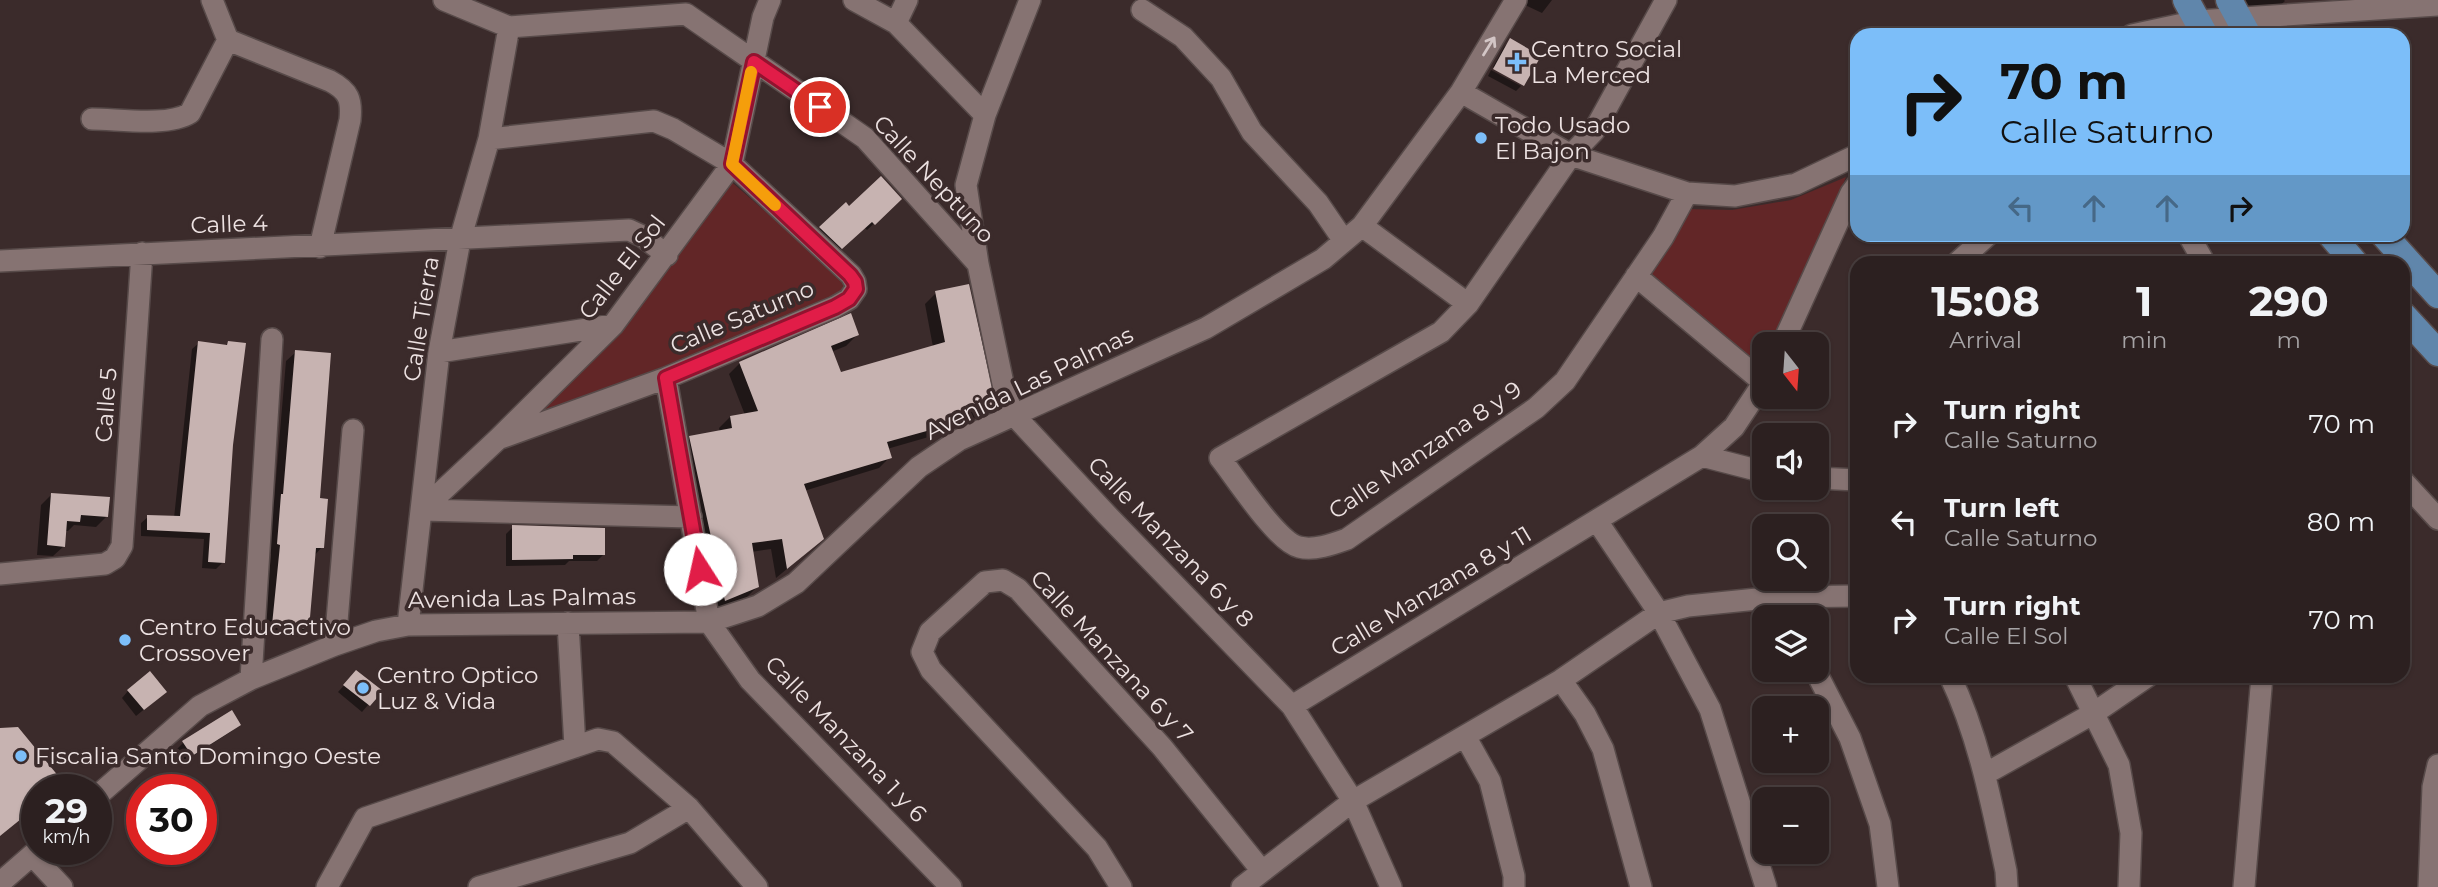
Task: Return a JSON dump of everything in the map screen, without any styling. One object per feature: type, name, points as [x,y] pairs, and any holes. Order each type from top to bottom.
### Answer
[{"type":"main road","points":[[2337,242],[2349,256]]},
{"type":"main road","points":[[2390,242],[2403,256]]},
{"type":"main road","points":[[2410,264],[2438,295]]},
{"type":"main road","points":[[2410,323],[2438,353]]},
{"type":"street","points":[[212,0],[228,40],[330,81],[343,88],[349,96],[350,120],[320,247]]},
{"type":"street","name":"Calle Neptuno","points":[[444,0],[509,27],[686,14],[865,138],[978,264],[1005,393],[1013,414]]},
{"type":"street","name":"Calle El Sol","points":[[422,510],[613,325],[732,164],[763,17],[770,0]]},
{"type":"street","points":[[853,0],[896,23],[985,116]]},
{"type":"street","points":[[896,23],[907,0]]},
{"type":"street","points":[[978,264],[966,185],[985,116],[1030,0]]},
{"type":"street","name":"Avenida Las Palmas","points":[[112,783],[200,706],[251,678],[376,631],[408,625],[709,622],[758,606],[796,583],[919,467],[959,440],[1206,328],[1323,258],[1362,226],[1461,92],[1516,0]]},
{"type":"street","points":[[1362,226],[1468,304],[1571,155],[1594,131],[1665,0]]},
{"type":"street","points":[[2160,28],[2196,19],[2438,5]]},
{"type":"street","points":[[1142,10],[1184,37],[1221,78],[1252,132],[1318,203],[1344,241]]},
{"type":"street","name":"Calle Tierra","points":[[408,625],[439,352],[460,240],[489,139],[509,27]]},
{"type":"street","points":[[92,119],[154,120],[186,116],[228,40]]},
{"type":"street","points":[[1461,92],[1571,155],[1687,192],[1735,196],[1796,184],[1850,158]]},
{"type":"street","name":"Calle Saturno","points":[[489,139],[654,121],[673,129],[732,164],[855,282],[856,289],[849,299],[835,307],[666,378],[709,622]]},
{"type":"street","points":[[1687,192],[1663,237],[1636,276],[1752,372]]},
{"type":"street","points":[[1788,332],[1850,195]]},
{"type":"street","name":"Calle 4","points":[[0,261],[629,230],[642,236],[667,255]]},
{"type":"street","points":[[1965,256],[1980,242]]},
{"type":"street","name":"Calle 5","points":[[0,574],[105,564],[115,558],[122,546],[142,253]]},
{"type":"street","name":"Calle Manzana 8 y 9","points":[[1468,304],[1441,332],[1220,458],[1281,536],[1299,547],[1324,547],[1347,539],[1536,408],[1565,381],[1636,276]]},
{"type":"street","points":[[439,352],[613,325]]},
{"type":"street","points":[[251,678],[272,339]]},
{"type":"street","points":[[498,439],[666,378]]},
{"type":"street","name":"Calle Manzana 8 y 11","points":[[1293,706],[1702,456],[1734,426],[1752,400]]},
{"type":"street","name":"Calle Manzana 6 y 8","points":[[1013,414],[1293,706],[1353,801],[1391,887]]},
{"type":"street","points":[[335,645],[353,430]]},
{"type":"street","points":[[1702,456],[1752,469]]},
{"type":"street","points":[[1829,479],[1850,480]]},
{"type":"street","points":[[2410,489],[2438,519]]},
{"type":"street","points":[[422,510],[691,517]]},
{"type":"street","points":[[1597,521],[1659,613],[1710,709],[1766,887]]},
{"type":"street","name":"Calle Manzana 6 y 7","points":[[1121,887],[1097,848],[931,670],[922,652],[930,632],[985,582],[1003,580],[1018,589],[1162,747],[1262,871]]},
{"type":"street","points":[[1242,887],[1353,801],[1562,680],[1659,613],[1688,606],[1777,597],[1850,596]]},
{"type":"street","points":[[1777,597],[1781,605]]},
{"type":"street","name":"Calle Manzana 1 y 6","points":[[709,622],[750,680],[951,887]]},
{"type":"street","points":[[568,623],[575,747]]},
{"type":"street","points":[[1562,680],[1585,714],[1603,749],[1641,887]]},
{"type":"street","points":[[1821,682],[1850,738],[1880,824],[1888,887]]},
{"type":"street","points":[[1953,683],[1985,774],[2007,887]]},
{"type":"street","points":[[2079,683],[2119,765],[2131,833],[2129,887]]},
{"type":"street","points":[[1985,774],[2094,713],[2138,683]]},
{"type":"street","points":[[2244,887],[2261,683]]},
{"type":"street","points":[[1465,736],[1490,781],[1514,876],[1514,887]]},
{"type":"street","points":[[327,887],[366,818],[598,739],[613,741],[689,808],[757,887]]},
{"type":"street","points":[[2429,887],[2433,787],[2438,765]]},
{"type":"street","points":[[479,887],[631,843],[689,808]]},
{"type":"street","points":[[0,883],[21,865]]},
{"type":"street","points":[[45,865],[61,887]]},
{"type":"shaded area","points":[[1846,177],[1799,294],[1778,332],[1752,332],[1752,364],[1642,273],[1686,209],[1732,210],[1791,200]]},
{"type":"shaded area","points":[[727,178],[853,288],[663,372],[527,416]]},
{"type":"building","name":"Centro Social La Merced","points":[[1510,38],[1541,56],[1524,86],[1493,69]]},
{"type":"building","points":[[881,176],[902,199],[875,225],[872,222],[842,249],[819,227],[846,202],[849,206]]},
{"type":"building","points":[[969,284],[996,405],[950,415],[952,424],[887,442],[892,458],[804,484],[824,539],[787,569],[782,539],[752,543],[759,587],[725,601],[689,436],[732,428],[730,416],[758,411],[739,362],[851,313],[859,335],[831,346],[841,372],[945,342],[935,291]]},
{"type":"building","points":[[198,341],[227,345],[228,341],[246,343],[233,445],[225,563],[208,562],[210,533],[147,530],[147,515],[180,516]]},
{"type":"building","points":[[295,350],[331,353],[320,498],[328,499],[324,548],[316,548],[309,629],[272,625]]},
{"type":"building","points":[[51,493],[110,497],[108,517],[81,515],[80,522],[67,521],[65,547],[47,545]]},
{"type":"building","points":[[512,525],[605,528],[605,555],[573,555],[573,559],[512,560]]},
{"type":"building","name":"Centro Optico Luz & Vida","points":[[356,670],[383,691],[370,706],[343,685]]},
{"type":"building","points":[[150,671],[167,692],[144,710],[127,690]]},
{"type":"building","points":[[232,710],[241,725],[192,756],[182,741]]},
{"type":"building","name":"Fiscalia Santo Domingo Oeste","points":[[18,727],[57,774],[21,774],[21,819],[0,836],[0,728]]},
{"type":"slow traffic","points":[[751,72],[732,164],[775,205]]},
{"type":"place","name":"Centro Social La Merced","points":[[1517,62]]},
{"type":"place","name":"Todo Usado El Bajon","points":[[1481,138]]},
{"type":"place","name":"Centro Educactivo Crossover","points":[[125,640]]},
{"type":"place","name":"Centro Optico Luz & Vida","points":[[363,688]]},
{"type":"place","name":"Fiscalia Santo Domingo Oeste","points":[[21,756]]},
{"type":"route","points":[[700,569],[666,378],[835,307],[849,299],[856,289],[850,275],[732,164],[754,62],[820,107]]}]
